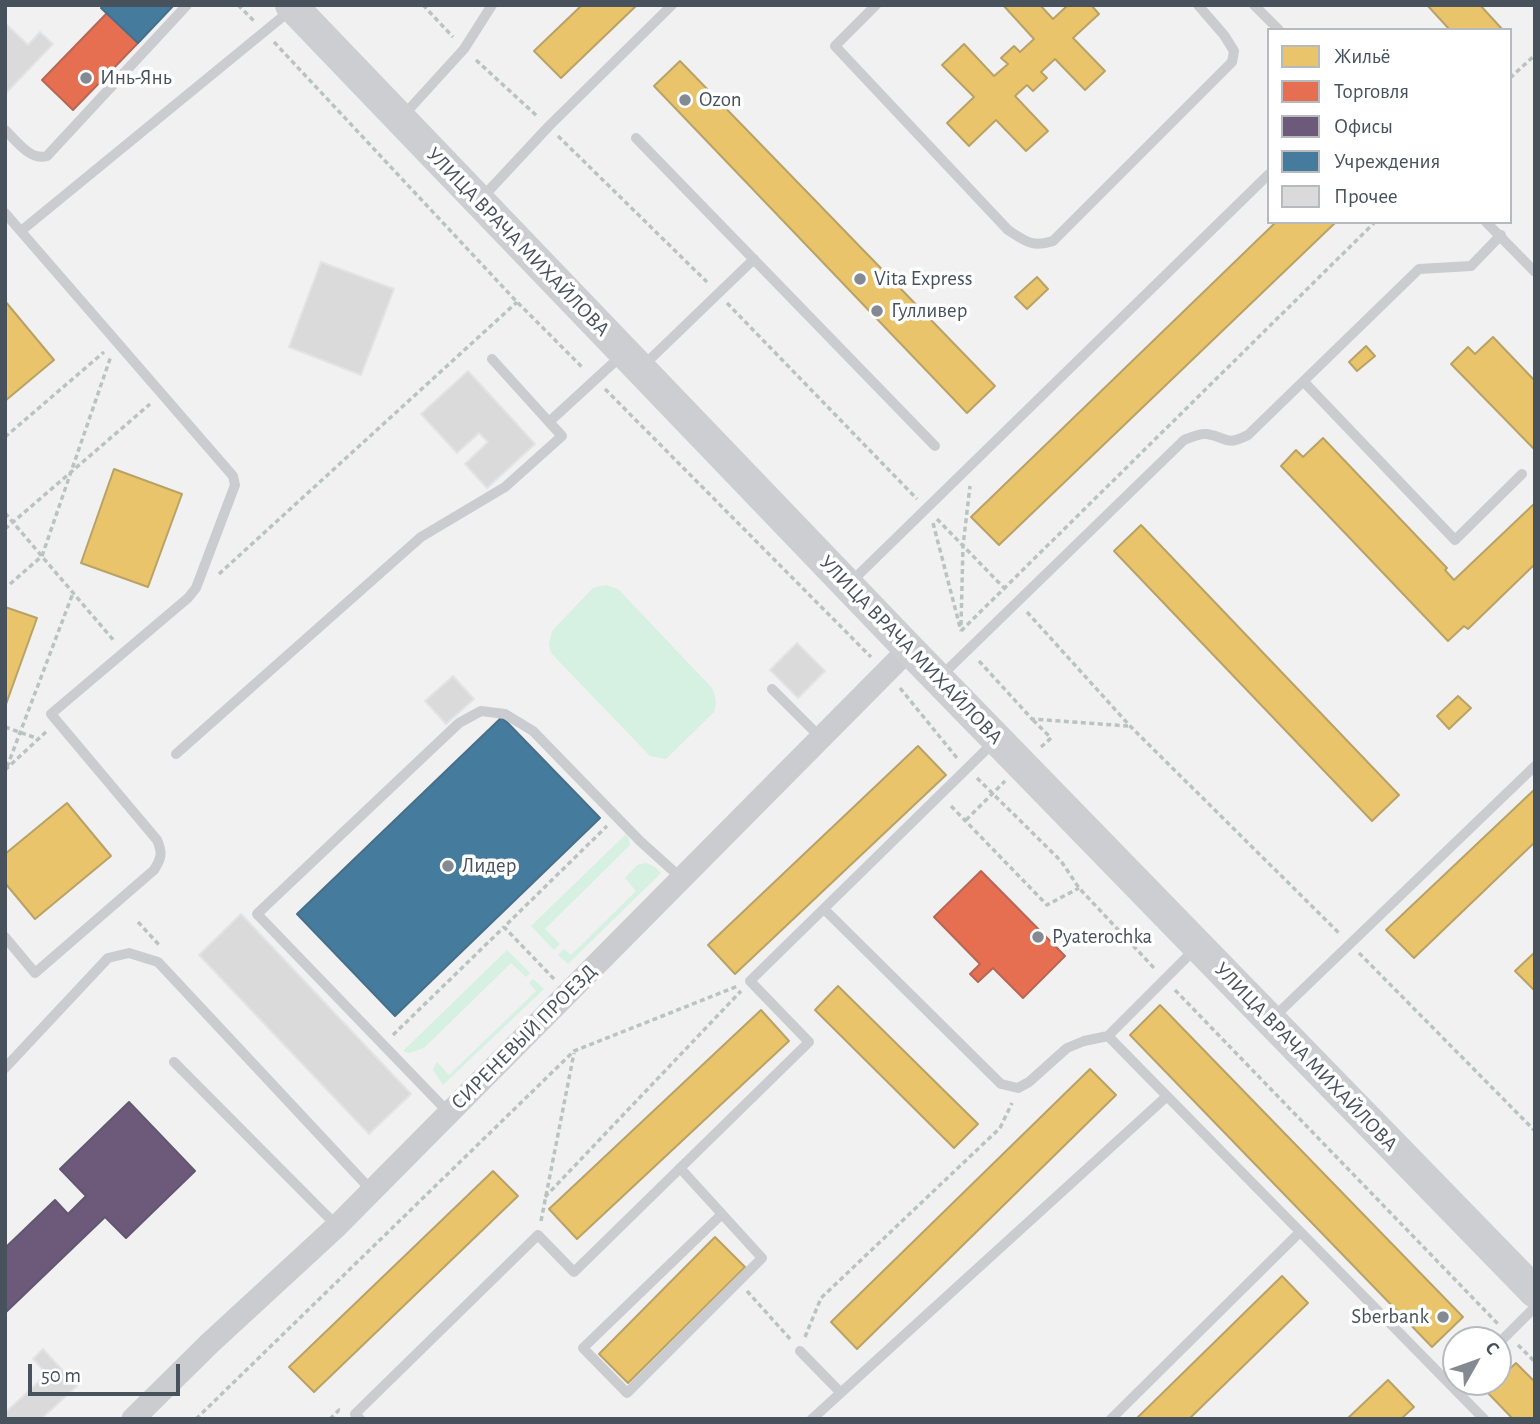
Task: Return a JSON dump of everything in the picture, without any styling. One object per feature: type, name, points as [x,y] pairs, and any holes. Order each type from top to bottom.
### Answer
[{"type":"main road","name":"УЛИЦА ВРАЧА МИХАЙЛОВА","points":[[292,7],[938,679],[1535,1292]]},
{"type":"street","name":"СИРЕНЕВЫЙ ПРОЕЗД","points":[[133,1419],[210,1343],[337,1226],[909,649]]},
{"type":"lane","points":[[5,130],[34,156],[47,156],[187,5]]},
{"type":"lane","points":[[400,120],[464,49],[492,5]]},
{"type":"lane","points":[[479,202],[549,127],[673,5]]},
{"type":"lane","points":[[876,5],[835,46],[1008,229],[1040,246],[1053,241],[1232,62],[1234,51],[1224,34],[1198,5]]},
{"type":"lane","points":[[1254,5],[1277,28]]},
{"type":"lane","points":[[21,231],[292,7]]},
{"type":"lane","points":[[636,138],[936,446]]},
{"type":"lane","points":[[848,585],[1267,176]]},
{"type":"lane","points":[[5,214],[233,476],[235,485],[196,588],[51,714],[158,840],[162,850],[160,859],[153,870],[36,973],[5,937]]},
{"type":"lane","points":[[1488,224],[1535,272]]},
{"type":"lane","points":[[938,679],[1184,440],[1195,435],[1208,434],[1224,441],[1236,441],[1248,435],[1419,269],[1471,266],[1501,235]]},
{"type":"lane","points":[[549,422],[595,380],[632,361],[718,293],[754,259]]},
{"type":"lane","points":[[176,754],[421,537],[505,487],[562,436],[492,359]]},
{"type":"lane","points":[[1304,382],[1455,540],[1522,474]]},
{"type":"lane","points":[[772,689],[821,738]]},
{"type":"lane","points":[[449,1113],[257,914],[459,723],[481,711],[505,713],[533,731],[681,878]]},
{"type":"lane","points":[[360,1419],[355,1414],[538,1235],[574,1272],[809,1042],[750,981],[997,739]]},
{"type":"lane","points":[[1271,1020],[1535,766]]},
{"type":"lane","points":[[824,909],[1000,1084],[1018,1088],[1029,1082],[1067,1048],[1108,1036],[1198,946]]},
{"type":"lane","points":[[5,1068],[108,958],[129,953],[158,962],[372,1191]]},
{"type":"lane","points":[[1108,1036],[1442,1370]]},
{"type":"lane","points":[[174,1062],[337,1226]]},
{"type":"lane","points":[[812,1419],[1166,1097]]},
{"type":"lane","points":[[680,1168],[722,1214],[762,1258],[627,1393],[583,1348],[722,1214]]},
{"type":"lane","points":[[1111,1419],[1300,1231]]},
{"type":"lane","points":[[1512,1330],[1535,1307]]},
{"type":"lane","points":[[800,1351],[840,1392]]},
{"type":"lane","points":[[1466,1396],[1484,1419]]},
{"type":"path","points":[[238,5],[517,302],[885,672],[967,768],[1061,862],[1079,888],[1500,1326]]},
{"type":"path","points":[[423,5],[464,49],[549,127],[718,293],[927,509]]},
{"type":"path","points":[[1512,76],[1535,55]]},
{"type":"path","points":[[961,631],[1373,224]]},
{"type":"path","points":[[214,579],[517,302]]},
{"type":"path","points":[[5,438],[117,341]]},
{"type":"path","points":[[10,584],[42,556],[117,341]]},
{"type":"path","points":[[5,529],[162,393]]},
{"type":"path","points":[[961,631],[963,546],[972,465]]},
{"type":"path","points":[[5,513],[124,652]]},
{"type":"path","points":[[1051,738],[969,649],[961,631],[931,513],[1019,602],[1130,726],[1535,1131]]},
{"type":"path","points":[[6,769],[74,593]]},
{"type":"path","points":[[1032,719],[1130,726]]},
{"type":"path","points":[[6,769],[57,722]]},
{"type":"path","points":[[5,727],[39,738]]},
{"type":"path","points":[[965,820],[992,792]]},
{"type":"path","points":[[940,794],[1047,905],[1079,888]]},
{"type":"path","points":[[384,1044],[617,817]]},
{"type":"path","points":[[504,927],[568,993]]},
{"type":"path","points":[[196,1419],[574,1051],[750,981]]},
{"type":"path","points":[[545,1197],[750,981]]},
{"type":"path","points":[[538,1235],[574,1051]]},
{"type":"path","points":[[739,1281],[800,1351],[821,1298],[1000,1129],[1018,1088]]},
{"type":"path","points":[[1512,1338],[1535,1362]]},
{"type":"path","points":[[202,1419],[205,1410]]},
{"type":"green space","points":[[606,585],[618,589],[712,688],[716,703],[714,712],[666,759],[650,756],[551,653],[549,645],[552,631],[593,588]]},
{"type":"green space","points":[[626,834],[630,845],[545,929],[560,944],[554,950],[531,926]]},
{"type":"green space","points":[[646,863],[661,873],[568,964],[558,955],[564,949],[571,955],[636,891],[625,878],[637,865]]},
{"type":"green space","points":[[507,950],[530,973],[526,977],[511,963],[424,1048],[409,1053],[403,1051]]},
{"type":"green space","points":[[533,979],[544,989],[443,1085],[433,1070],[437,1062],[449,1075],[536,991],[529,983]]},
{"type":"building: Жильё","points":[[582,5],[637,5],[561,78],[534,51]]},
{"type":"building: Жильё","points":[[1003,5],[1040,5],[1053,19],[1068,5],[1091,5],[1099,14],[1073,38],[1105,71],[1085,90],[1055,59],[1041,72],[1047,78],[1033,91],[1027,85],[1015,96],[1048,131],[1026,151],[996,120],[969,146],[947,123],[974,97],[942,65],[964,44],[994,76],[1008,64],[1001,58],[1014,46],[1020,52],[1034,39]]},
{"type":"building: Жильё","points":[[1427,5],[1480,5],[1501,28],[1448,28]]},
{"type":"building: Жильё","points":[[680,61],[995,386],[967,413],[654,86]]},
{"type":"building: Жильё","points":[[1274,224],[1334,224],[999,545],[971,517]]},
{"type":"building: Жильё","points":[[1037,277],[1048,289],[1027,309],[1015,297]]},
{"type":"building: Жильё","points":[[5,301],[54,360],[5,401]]},
{"type":"building: Жильё","points":[[1493,337],[1535,381],[1535,450],[1451,364],[1468,347],[1475,354]]},
{"type":"building: Жильё","points":[[1366,346],[1375,356],[1357,371],[1349,362]]},
{"type":"building: Жильё","points":[[1323,438],[1447,568],[1445,570],[1454,580],[1535,503],[1535,564],[1468,629],[1464,626],[1448,641],[1281,466],[1296,450],[1303,457]]},
{"type":"building: Жильё","points":[[114,469],[182,494],[148,587],[81,563]]},
{"type":"building: Жильё","points":[[1141,525],[1399,795],[1372,821],[1114,551]]},
{"type":"building: Жильё","points":[[5,607],[37,618],[5,707]]},
{"type":"building: Жильё","points":[[1458,696],[1471,708],[1449,729],[1437,716]]},
{"type":"building: Жильё","points":[[918,746],[946,775],[735,974],[708,945]]},
{"type":"building: Жильё","points":[[1535,789],[1535,842],[1414,958],[1386,930]]},
{"type":"building: Жильё","points":[[67,803],[111,856],[35,919],[5,883],[5,854]]},
{"type":"building: Жильё","points":[[1535,952],[1535,991],[1515,971]]},
{"type":"building: Жильё","points":[[838,986],[978,1124],[954,1148],[815,1010]]},
{"type":"building: Жильё","points":[[1160,1005],[1463,1317],[1454,1326],[1442,1326],[1442,1337],[1432,1347],[1130,1035]]},
{"type":"building: Жильё","points":[[761,1010],[789,1041],[577,1239],[549,1209]]},
{"type":"building: Жильё","points":[[1090,1069],[1116,1095],[857,1349],[831,1322]]},
{"type":"building: Жильё","points":[[493,1171],[518,1196],[314,1392],[289,1367]]},
{"type":"building: Жильё","points":[[715,1237],[745,1267],[628,1383],[599,1354]]},
{"type":"building: Жильё","points":[[1282,1276],[1308,1303],[1189,1419],[1136,1419]]},
{"type":"building: Жильё","points":[[1516,1363],[1535,1382],[1535,1419],[1513,1419],[1491,1396],[1512,1396],[1512,1367]]},
{"type":"building: Жильё","points":[[1388,1380],[1414,1407],[1401,1419],[1347,1419]]},
{"type":"building: Торговля","points":[[107,13],[138,43],[73,110],[42,80]]},
{"type":"building: Торговля","points":[[981,871],[1065,956],[1023,998],[993,968],[978,982],[970,974],[980,964],[934,917]]},
{"type":"building: Офисы","points":[[129,1102],[195,1171],[126,1238],[105,1217],[5,1313],[5,1248],[55,1200],[68,1214],[86,1196],[60,1169]]},
{"type":"building: Учреждения","points":[[103,5],[174,5],[138,43],[101,8]]},
{"type":"building: Учреждения","name":"Лидер","points":[[502,717],[600,818],[395,1016],[297,914]]},
{"type":"building: Прочее","points":[[5,23],[28,45],[40,32],[53,44],[5,94]]},
{"type":"building: Прочее","points":[[321,262],[394,289],[361,375],[289,347]]},
{"type":"building: Прочее","points":[[468,371],[535,444],[487,488],[465,464],[488,442],[479,433],[457,453],[421,414]]},
{"type":"building: Прочее","points":[[797,643],[825,671],[798,698],[770,670]]},
{"type":"building: Прочее","points":[[453,676],[474,699],[446,724],[425,701]]},
{"type":"building: Прочее","points":[[241,914],[411,1094],[369,1134],[199,955]]},
{"type":"building: Прочее","points":[[43,1349],[77,1386],[41,1419],[5,1419],[5,1413],[47,1374],[33,1359]]},
{"type":"place","name":"Инь-Янь","points":[[86,78]]},
{"type":"place","name":"Ozon","points":[[685,100]]},
{"type":"place","name":"Vita Express","points":[[860,279]]},
{"type":"place","name":"Гулливер","points":[[877,311]]},
{"type":"place","name":"Лидер","points":[[448,866]]},
{"type":"place","name":"Pyaterochka","points":[[1038,937]]},
{"type":"place","name":"Sberbank","points":[[1443,1317]]}]
